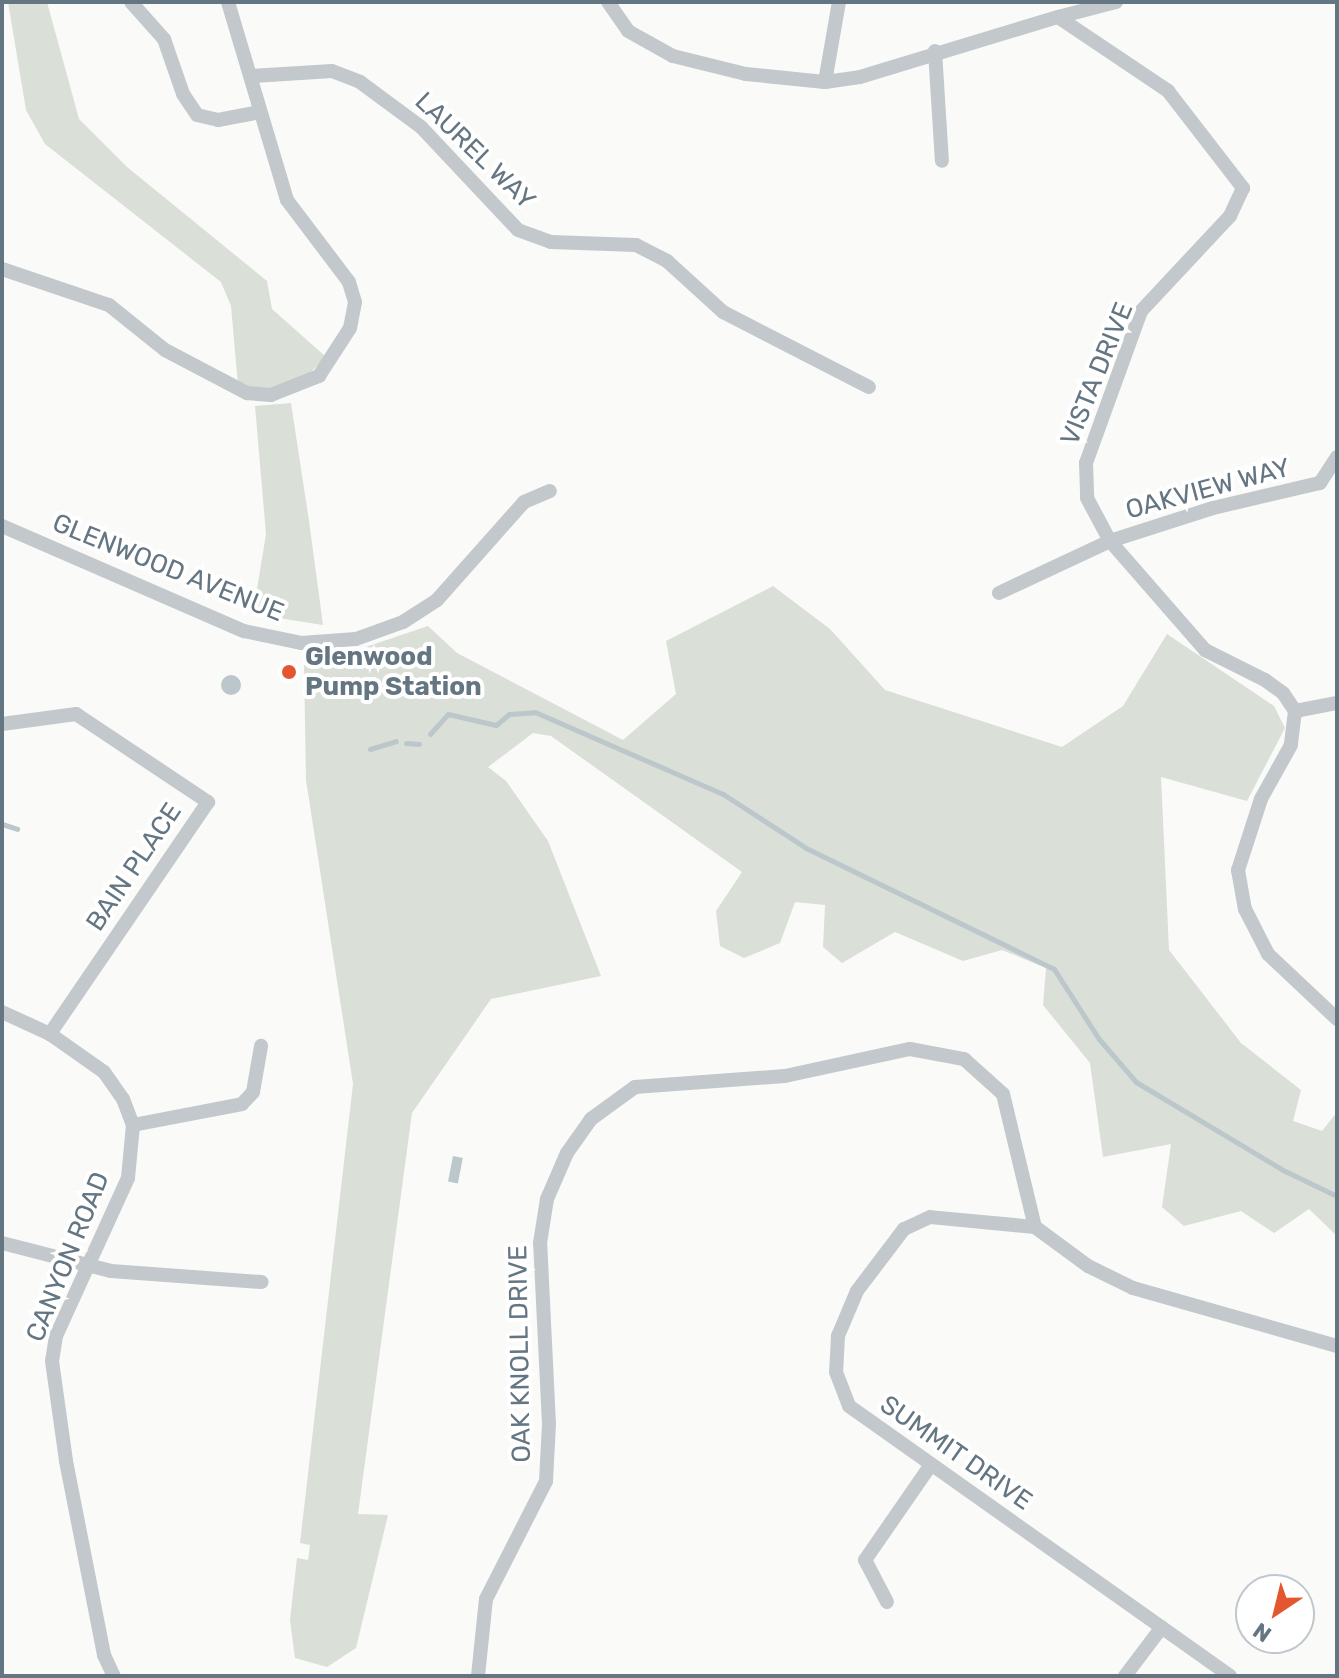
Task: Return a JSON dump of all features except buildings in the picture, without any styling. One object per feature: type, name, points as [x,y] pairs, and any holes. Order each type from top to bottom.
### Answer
[{"type":"street","points":[[131,2],[164,39],[183,94],[197,115],[218,120],[260,112]]},
{"type":"street","points":[[2,269],[109,305],[165,350],[247,393],[271,395],[319,376],[350,328],[355,302],[349,282],[287,200],[228,2]]},
{"type":"street","points":[[608,2],[628,31],[673,56],[746,74],[825,82],[860,77],[935,51],[1116,2]]},
{"type":"street","points":[[825,82],[839,2]]},
{"type":"street","name":"VISTA DRIVE","points":[[1058,17],[1168,91],[1243,188],[1230,216],[1141,311],[1086,463],[1087,498],[1110,541],[1205,650],[1265,680],[1283,693],[1295,711]]},
{"type":"street","points":[[935,51],[942,161]]},
{"type":"street","name":"LAUREL WAY","points":[[252,76],[332,71],[360,82],[421,127],[518,230],[551,242],[636,245],[667,261],[723,312],[869,387]]},
{"type":"street","name":"OAKVIEW WAY","points":[[1320,483],[1337,457]]},
{"type":"street","name":"OAKVIEW WAY","points":[[999,593],[1110,541],[1213,508],[1337,481]]},
{"type":"street","name":"GLENWOOD AVENUE","points":[[2,526],[244,631],[274,640],[315,643],[356,639],[403,622],[437,600],[524,502],[550,491]]},
{"type":"street","points":[[1337,703],[1295,711],[1291,745],[1261,799],[1238,870],[1245,909],[1268,954],[1337,1019]]},
{"type":"street","name":"BAIN PLACE","points":[[2,724],[76,714],[208,802],[50,1034]]},
{"type":"street","points":[[2,1012],[50,1034],[104,1072],[123,1099],[133,1125],[242,1104],[253,1092],[261,1046]]},
{"type":"street","name":"OAK KNOLL DRIVE","points":[[482,1674],[479,1630],[486,1599],[546,1481],[549,1424],[540,1243],[547,1199],[567,1153],[605,1105],[635,1087],[658,1082],[752,1081],[910,1049],[941,1051],[987,1076],[1003,1094],[1035,1227]]},
{"type":"street","name":"CANYON ROAD","points":[[114,1676],[104,1655],[53,1387],[56,1336],[128,1178],[133,1125]]},
{"type":"street","name":"SUMMIT DRIVE","points":[[1035,1227],[930,1217],[904,1229],[857,1291],[838,1336],[836,1372],[849,1406],[1230,1676]]},
{"type":"street","points":[[1035,1227],[1088,1266],[1133,1288],[1337,1346]]},
{"type":"street","points":[[2,1243],[111,1271],[262,1282]]},
{"type":"street","points":[[887,1602],[865,1560],[930,1466]]},
{"type":"street","points":[[1125,1676],[1162,1627]]},
{"type":"shaded area","points":[[8,2],[47,2],[79,119],[127,167],[267,281],[272,309],[326,357],[307,376],[269,390],[238,385],[231,306],[221,282],[45,144],[26,110]]},
{"type":"shaded area","points":[[291,403],[323,625],[253,614],[266,534],[255,406]]},
{"type":"shaded area","points":[[773,586],[830,629],[885,690],[1062,747],[1123,706],[1167,634],[1274,706],[1285,728],[1247,801],[1161,777],[1169,950],[1241,1043],[1301,1090],[1293,1121],[1322,1131],[1337,1112],[1337,1236],[1309,1209],[1274,1233],[1241,1211],[1184,1226],[1162,1207],[1171,1144],[1103,1157],[1090,1063],[1043,1005],[1046,968],[1002,950],[963,961],[895,932],[842,963],[823,947],[825,905],[795,902],[780,943],[744,958],[720,946],[716,911],[742,872],[551,736],[533,733],[488,767],[506,781],[548,841],[601,976],[491,999],[412,1113],[358,1514],[388,1515],[356,1648],[327,1667],[295,1658],[290,1620],[297,1558],[308,1560],[310,1545],[300,1543],[353,1084],[306,780],[304,665],[313,656],[348,653],[428,626],[457,653],[623,740],[676,694],[666,641]]},
{"type":"shaded area","points":[[227,675],[235,675],[241,685],[235,695],[227,695],[221,689],[221,681]]},
{"type":"shaded area","points":[[453,1156],[463,1158],[458,1183],[448,1182]]},
{"type":"waterway","points":[[430,734],[448,714],[496,725],[509,714],[535,712],[723,794],[806,848],[1054,969],[1099,1039],[1136,1082],[1285,1171],[1337,1196]]},
{"type":"waterway","points":[[370,749],[396,741]]},
{"type":"waterway","points":[[406,743],[419,744]]},
{"type":"waterway","points":[[2,824],[17,829]]},
{"type":"place","name":"Glenwood Pump Station","points":[[289,672]]}]
